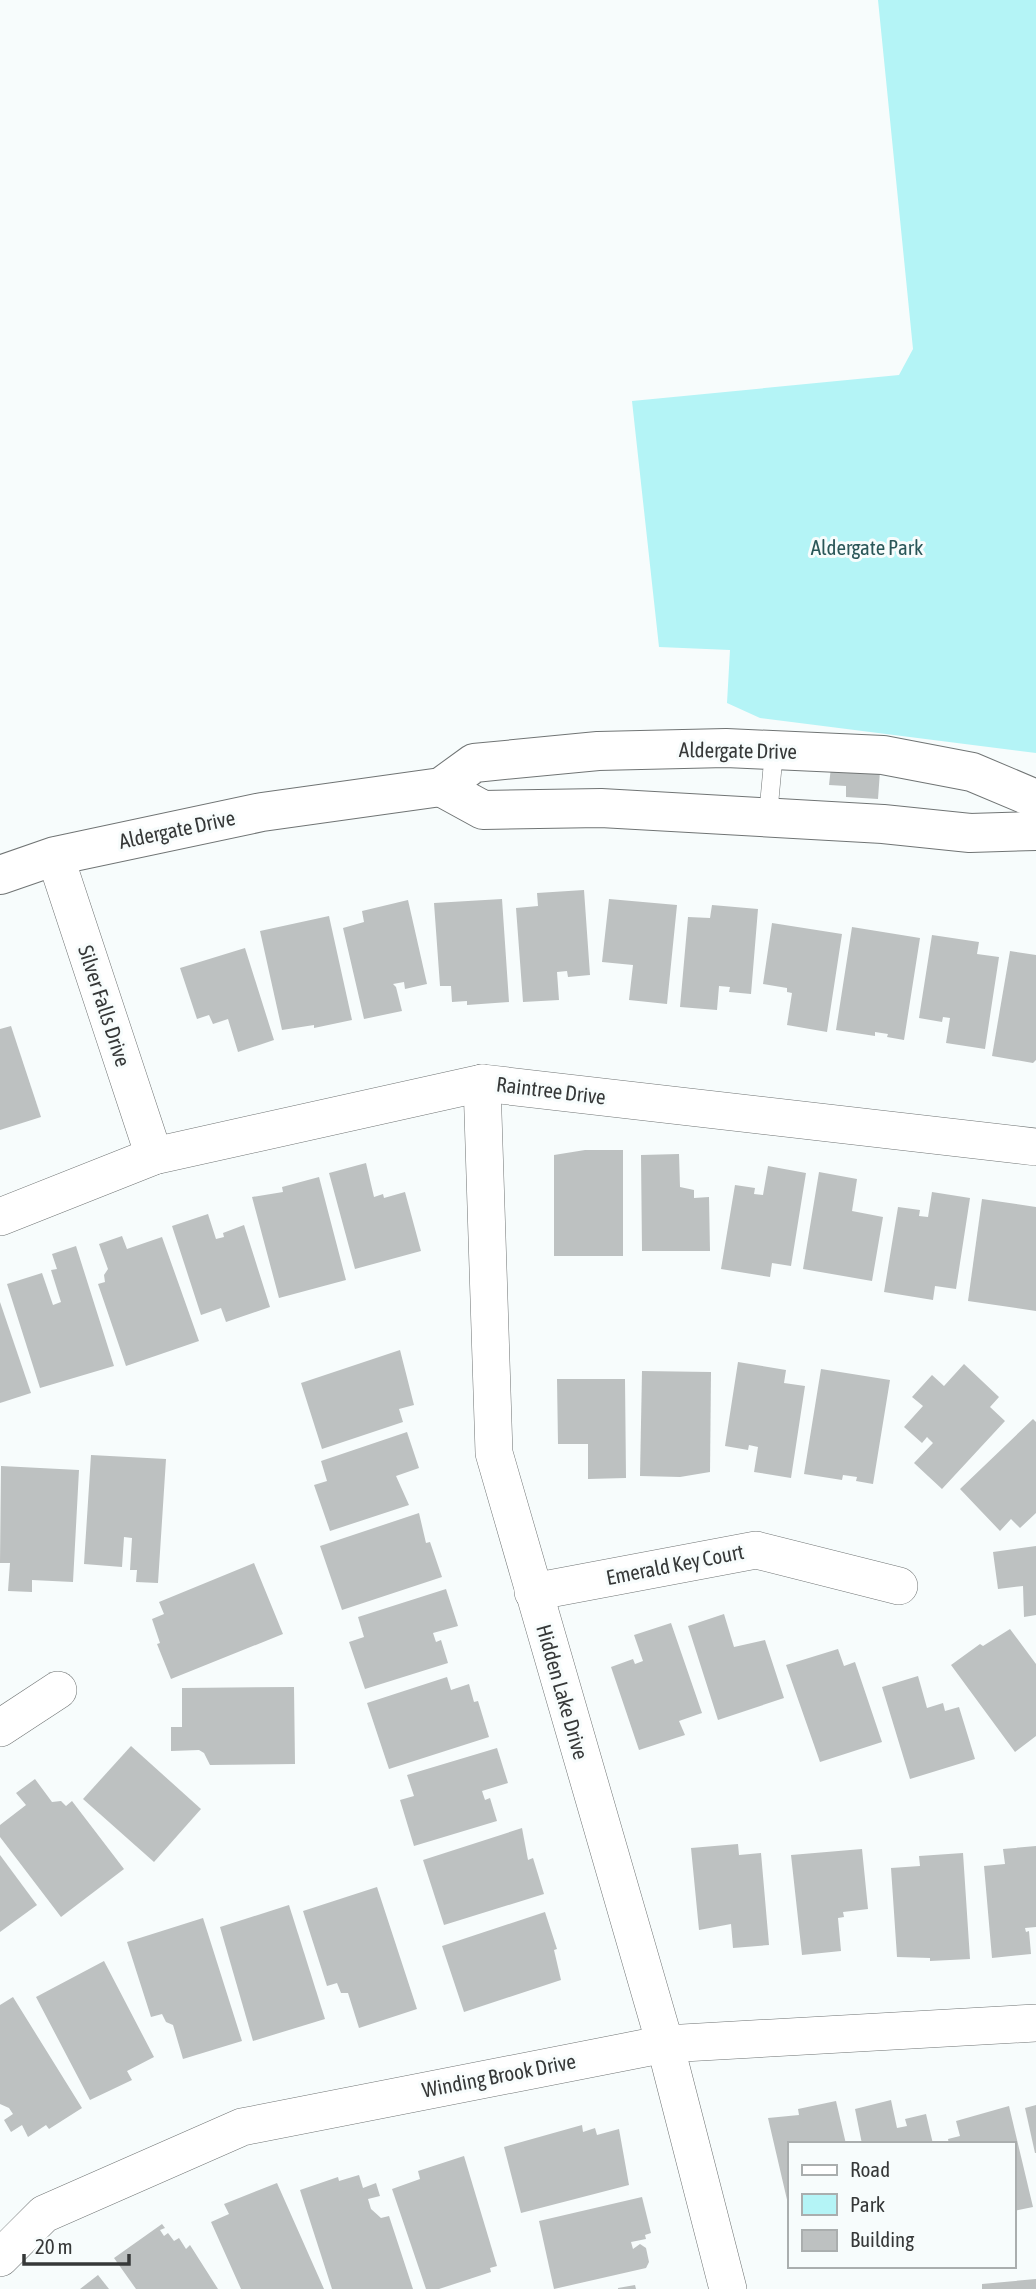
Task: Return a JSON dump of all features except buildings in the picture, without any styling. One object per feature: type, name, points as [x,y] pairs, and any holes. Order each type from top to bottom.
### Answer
[{"type":"street","name":"Aldergate Drive","points":[[0,875],[55,856],[262,812],[441,787],[474,763],[598,751],[774,751],[883,755],[972,772],[1036,799]]},
{"type":"street","points":[[441,787],[483,810],[601,808],[768,816],[970,833],[1036,831]]},
{"type":"street","name":"Silver Falls Drive","points":[[55,856],[154,1156]]},
{"type":"street","name":"Raintree Drive","points":[[0,1217],[154,1156],[482,1083],[1036,1147]]},
{"type":"street","name":"Hidden Lake Drive","points":[[482,1083],[494,1453],[665,2043],[728,2289]]},
{"type":"street","name":"Emerald Key Court","points":[[533,1592],[755,1550],[899,1586]]},
{"type":"street","points":[[0,1728],[58,1690]]},
{"type":"street","name":"Winding Brook Drive","points":[[0,2258],[44,2214],[242,2127],[665,2043],[1036,2023]]},
{"type":"lane","points":[[768,816],[774,751]]},
{"type":"green space","name":"Aldergate Park","points":[[878,0],[1036,0],[1036,753],[760,718],[727,703],[730,650],[659,647],[632,401],[899,375],[913,349]]}]
